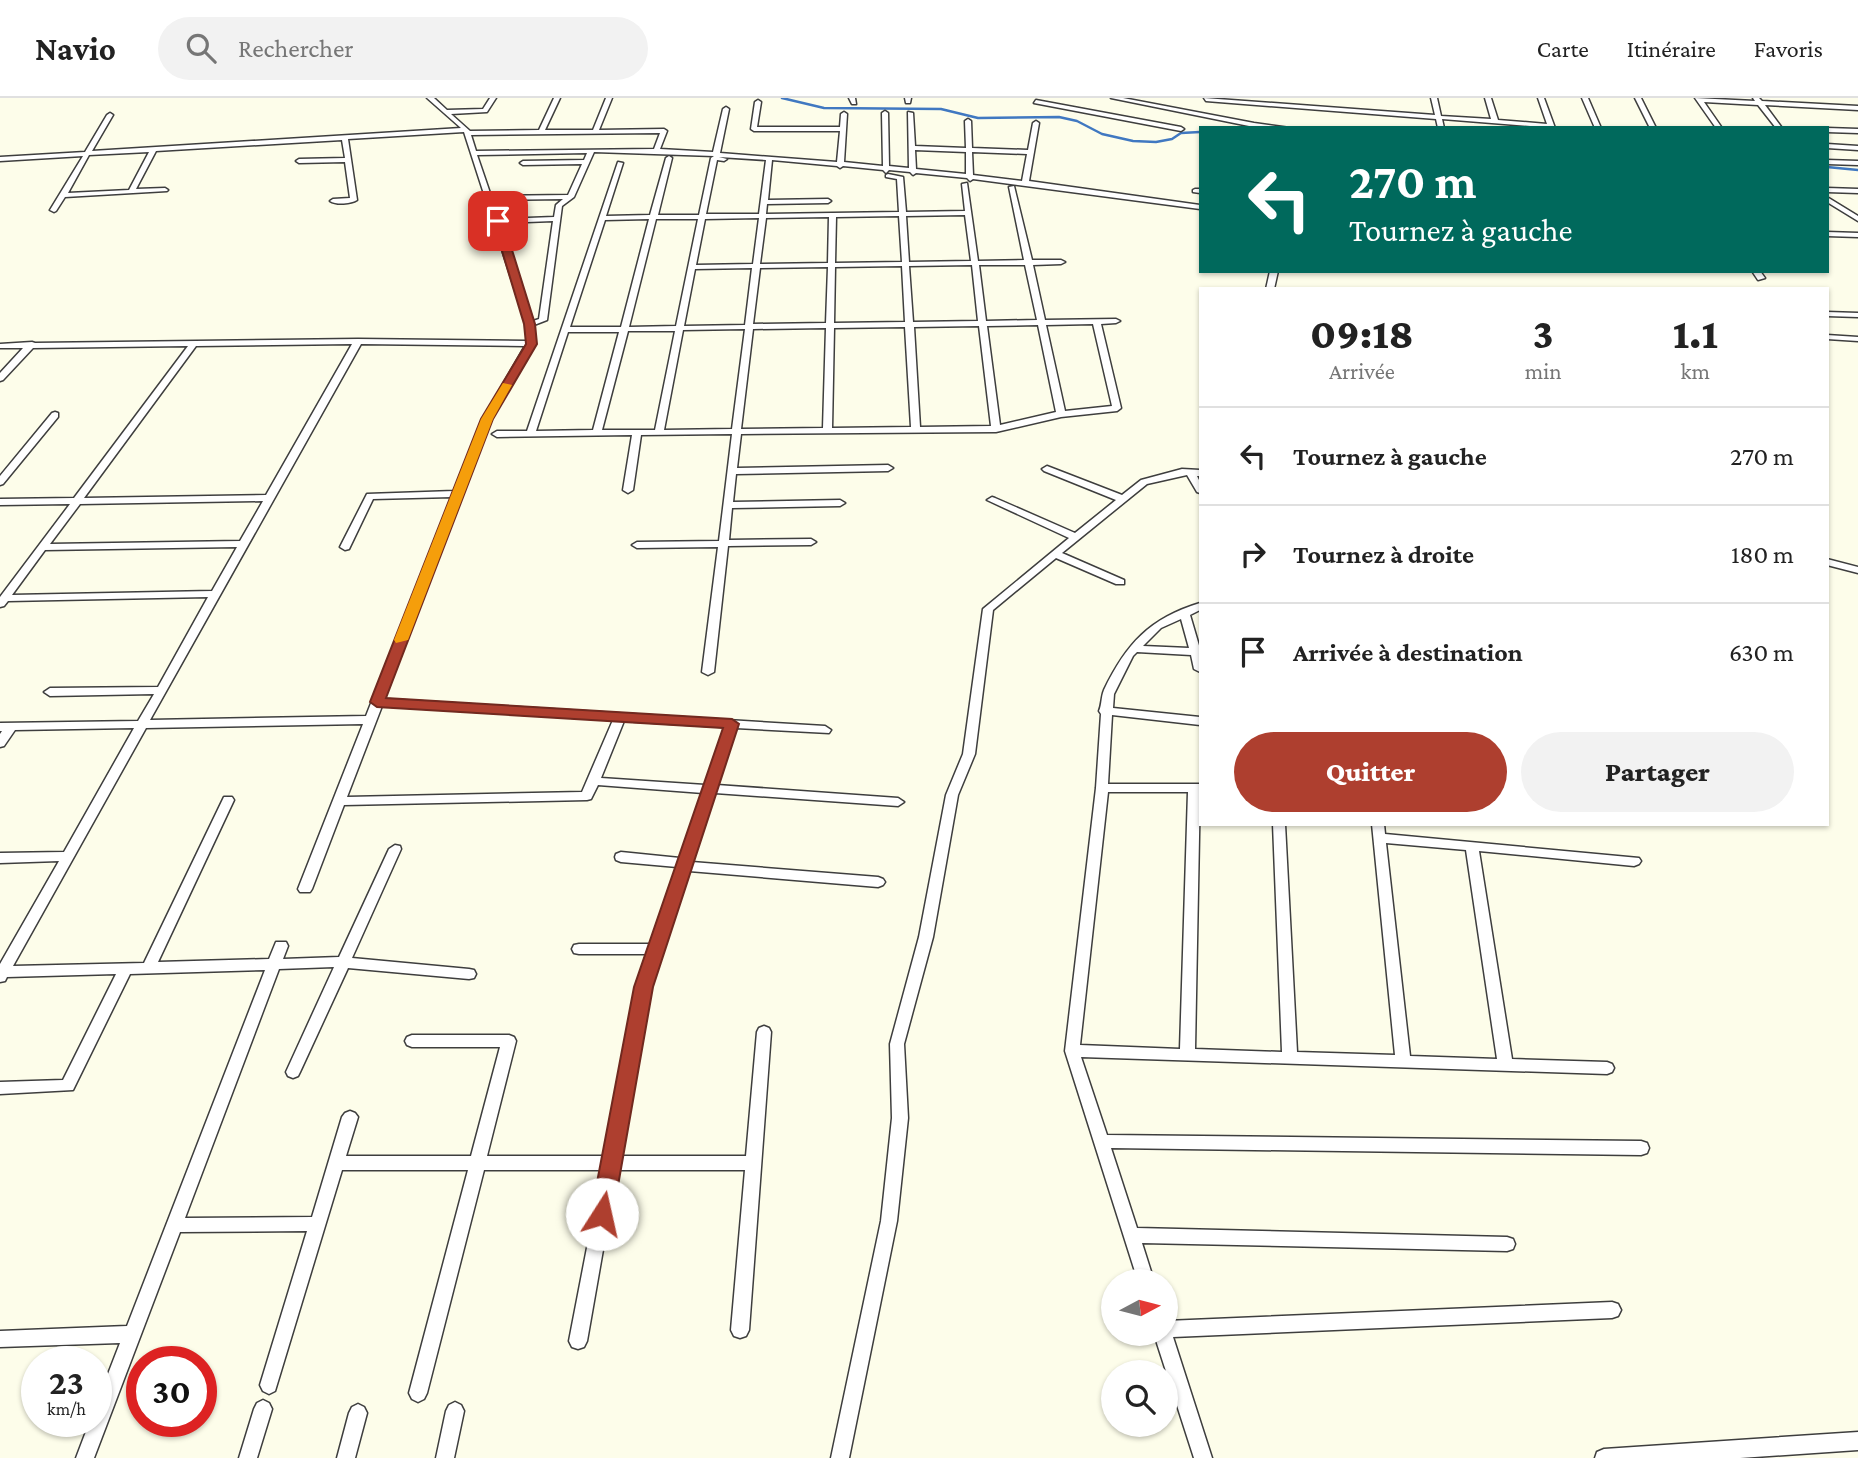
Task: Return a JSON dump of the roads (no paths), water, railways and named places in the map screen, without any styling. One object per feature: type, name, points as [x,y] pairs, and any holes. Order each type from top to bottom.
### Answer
[{"type":"street","points":[[305,889],[487,419],[531,344],[530,324],[498,221],[466,132],[430,98]]},
{"type":"street","points":[[445,112],[485,111],[493,98]]},
{"type":"street","points":[[541,132],[557,98]]},
{"type":"street","points":[[595,132],[608,98]]},
{"type":"street","points":[[1114,98],[1141,100],[1198,112],[1239,125]]},
{"type":"street","points":[[1324,98],[1324,109]]},
{"type":"street","points":[[1434,98],[1440,126]]},
{"type":"street","points":[[1488,98],[1495,122]]},
{"type":"street","points":[[1541,98],[1551,126]]},
{"type":"street","points":[[1585,98],[1597,126]]},
{"type":"street","points":[[1638,98],[1652,126]]},
{"type":"street","points":[[1811,98],[1817,106]]},
{"type":"street","points":[[1190,124],[1206,99],[1273,101],[1324,109],[1379,109],[1540,126]]},
{"type":"street","points":[[1699,99],[1758,100],[1858,108]]},
{"type":"street","points":[[1699,99],[1717,126]]},
{"type":"street","points":[[1758,100],[1778,126]]},
{"type":"street","points":[[758,102],[754,129],[843,129]]},
{"type":"street","points":[[1036,102],[1181,129]]},
{"type":"street","points":[[716,154],[726,109]]},
{"type":"street","points":[[885,113],[886,171]]},
{"type":"street","points":[[910,113],[913,173]]},
{"type":"street","points":[[840,166],[844,114]]},
{"type":"street","points":[[54,210],[110,115]]},
{"type":"street","points":[[968,121],[969,213],[996,429]]},
{"type":"street","points":[[1025,184],[1036,123]]},
{"type":"street","points":[[1829,130],[1858,131]]},
{"type":"street","points":[[1,160],[466,132],[664,131],[656,152]]},
{"type":"street","points":[[333,201],[354,200],[345,139]]},
{"type":"street","points":[[1829,146],[1858,148]]},
{"type":"street","points":[[912,148],[1031,152]]},
{"type":"street","points":[[131,192],[153,150]]},
{"type":"street","points":[[473,153],[591,151],[716,154],[900,177],[916,430]]},
{"type":"street","points":[[530,324],[543,320],[559,205],[571,197],[591,151]]},
{"type":"street","points":[[517,175],[528,152]]},
{"type":"street","points":[[597,433],[669,158]]},
{"type":"street","points":[[659,432],[713,158],[840,166],[968,181],[1025,184],[1199,206]]},
{"type":"street","points":[[299,161],[348,160]]},
{"type":"street","points":[[523,163],[586,162]]},
{"type":"street","points":[[708,672],[769,162]]},
{"type":"street","points":[[1829,162],[1858,163]]},
{"type":"street","points":[[531,433],[620,163]]},
{"type":"street","points":[[1012,187],[1060,414]]},
{"type":"street","points":[[63,195],[164,190],[159,199]]},
{"type":"street","points":[[1829,190],[1858,191]]},
{"type":"street","points":[[490,198],[571,197]]},
{"type":"street","points":[[1829,200],[1858,219]]},
{"type":"street","points":[[764,202],[828,201]]},
{"type":"street","points":[[602,218],[969,213]]},
{"type":"street","points":[[827,431],[833,215]]},
{"type":"street","points":[[498,221],[556,219]]},
{"type":"street","points":[[1829,234],[1858,235]]},
{"type":"street","points":[[692,267],[1061,262]]},
{"type":"street","points":[[1829,314],[1858,315]]},
{"type":"street","points":[[497,434],[996,429],[1060,414],[1116,408],[1096,321]]},
{"type":"street","points":[[565,330],[1116,321]]},
{"type":"street","points":[[1829,337],[1858,339]]},
{"type":"street","points":[[0,346],[358,341],[531,344]]},
{"type":"street","points":[[1,975],[358,341]]},
{"type":"street","points":[[2,601],[195,342]]},
{"type":"street","points":[[0,378],[32,344]]},
{"type":"street","points":[[0,482],[55,415]]},
{"type":"street","points":[[628,489],[638,433]]},
{"type":"street","points":[[732,471],[888,468]]},
{"type":"street","points":[[1047,469],[1123,499]]},
{"type":"street","points":[[840,1458],[889,1221],[900,1118],[897,1044],[926,937],[952,795],[969,754],[988,609],[1144,482],[1195,473]]},
{"type":"street","points":[[345,547],[370,496],[457,494]]},
{"type":"street","points":[[0,502],[270,498]]},
{"type":"street","points":[[992,500],[1076,537]]},
{"type":"street","points":[[728,505],[841,503]]},
{"type":"street","points":[[637,545],[811,542]]},
{"type":"street","points":[[42,547],[244,544]]},
{"type":"street","points":[[1055,554],[1120,583]]},
{"type":"street","points":[[1829,563],[1858,570]]},
{"type":"street","points":[[2,601],[216,594]]},
{"type":"street","points":[[1142,1269],[1072,1051],[1102,788],[1108,694],[1135,649],[1157,626],[1199,607]]},
{"type":"street","points":[[1135,649],[1198,652],[1185,614]]},
{"type":"street","points":[[50,692],[162,690]]},
{"type":"street","points":[[377,702],[825,730]]},
{"type":"street","points":[[1105,711],[1199,721]]},
{"type":"street","points":[[339,801],[587,796],[620,717]]},
{"type":"street","points":[[0,743],[5,727],[370,720]]},
{"type":"street","points":[[578,1341],[643,987],[732,724]]},
{"type":"street","points":[[593,781],[898,802]]},
{"type":"street","points":[[1102,788],[1197,788],[1188,1055]]},
{"type":"street","points":[[148,969],[228,800]]},
{"type":"street","points":[[1279,826],[1290,1058]]},
{"type":"street","points":[[1403,1062],[1379,831],[1472,847],[1634,861]]},
{"type":"street","points":[[1472,847],[1505,1065]]},
{"type":"street","points":[[293,1072],[395,849]]},
{"type":"street","points":[[0,858],[68,856]]},
{"type":"street","points":[[621,858],[878,882]]},
{"type":"street","points":[[85,1458],[281,946]]},
{"type":"street","points":[[579,949],[656,949]]},
{"type":"street","points":[[1,975],[343,962],[469,974]]},
{"type":"street","points":[[0,1088],[68,1086],[125,970]]},
{"type":"street","points":[[740,1330],[764,1032]]},
{"type":"street","points":[[412,1041],[509,1041],[418,1393]]},
{"type":"street","points":[[1072,1051],[1606,1068]]},
{"type":"street","points":[[269,1385],[350,1116]]},
{"type":"street","points":[[1101,1141],[1641,1149]]},
{"type":"street","points":[[336,1163],[754,1163]]},
{"type":"street","points":[[174,1225],[318,1224]]},
{"type":"street","points":[[1132,1235],[1507,1244]]},
{"type":"street","points":[[1178,1330],[1612,1310]]},
{"type":"street","points":[[0,1339],[134,1335]]},
{"type":"street","points":[[1169,1346],[1203,1458]]},
{"type":"street","points":[[248,1458],[263,1409]]},
{"type":"street","points":[[445,1458],[455,1411]]},
{"type":"street","points":[[346,1458],[358,1413]]},
{"type":"street","points":[[1604,1458],[1858,1441]]},
{"type":"waterway","points":[[782,98],[824,108],[941,109],[978,118],[1059,117],[1077,121],[1102,134],[1133,141],[1156,142],[1172,139],[1181,133],[1199,132]]},
{"type":"waterway","points":[[1829,167],[1858,170]]}]
